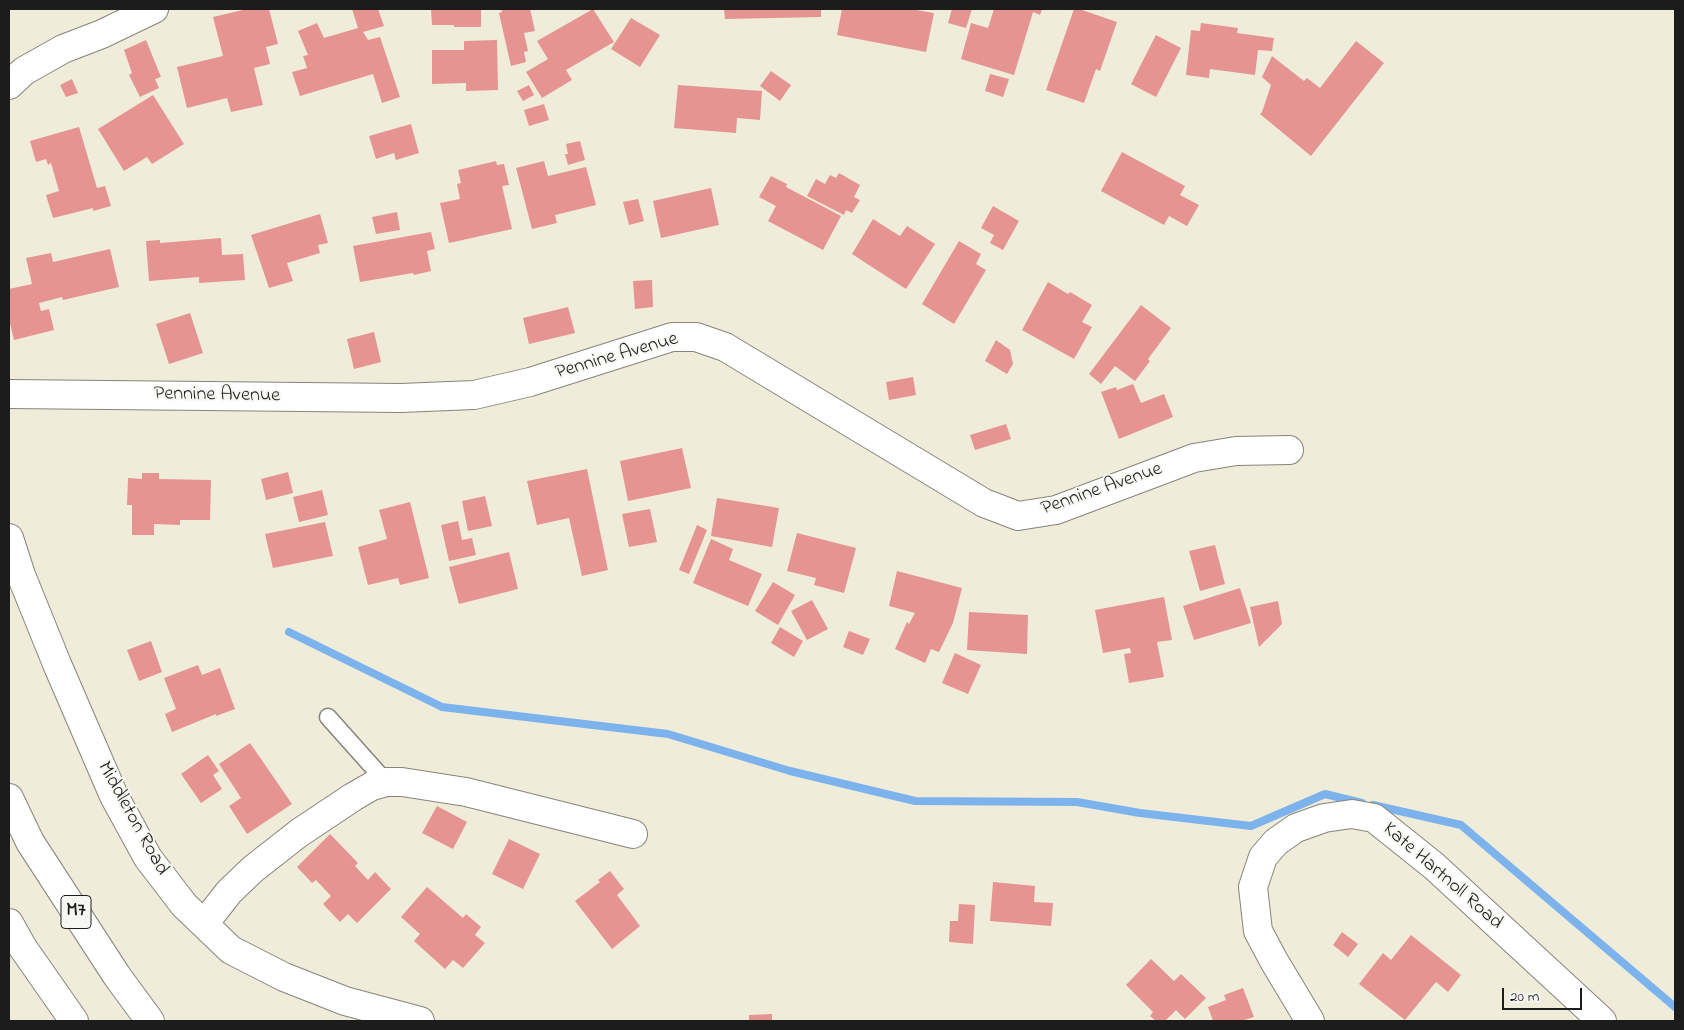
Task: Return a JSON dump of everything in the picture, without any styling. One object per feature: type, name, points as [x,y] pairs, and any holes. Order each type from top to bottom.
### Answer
[{"type":"main road","points":[[9,85],[24,71],[63,48],[102,34],[154,9]]},
{"type":"main road","name":"Pennine Avenue","points":[[9,394],[401,398],[474,395],[530,382],[672,337],[696,337],[726,347],[984,503],[1018,516],[1056,510],[1194,458],[1236,451],[1289,450]]},
{"type":"main road","name":"Middleton Road","points":[[9,538],[21,575],[57,664],[114,796],[148,858],[184,905],[232,950],[284,977],[345,1001],[420,1021]]},
{"type":"main road","points":[[204,924],[229,892],[253,869],[299,833],[353,797],[372,786],[386,782],[402,782],[466,792],[633,834]]},
{"type":"main road","name":"M7","points":[[9,798],[35,850],[117,976],[150,1021]]},
{"type":"main road","name":"Kate Hartnoll Road","points":[[1310,1021],[1258,931],[1253,887],[1264,857],[1276,842],[1296,828],[1324,818],[1352,814],[1374,818],[1434,866],[1602,1021]]},
{"type":"main road","points":[[9,923],[23,948],[74,1021]]},
{"type":"lane","points":[[328,717],[386,782]]},
{"type":"building","points":[[247,9],[269,9],[278,44],[266,47],[270,64],[254,68],[263,105],[231,112],[227,98],[187,108],[177,67],[223,56],[213,17]]},
{"type":"building","points":[[352,9],[378,9],[384,26],[363,32],[368,40],[380,37],[400,97],[382,103],[373,74],[300,96],[292,72],[307,68],[303,56],[308,55],[298,31],[317,23],[324,38],[358,28]]},
{"type":"building","points":[[431,9],[481,9],[481,27],[432,25]]},
{"type":"building","points":[[501,9],[530,9],[535,31],[524,33],[528,51],[524,52],[526,62],[511,66],[499,13],[502,12]]},
{"type":"building","points":[[593,9],[614,42],[566,70],[572,80],[542,98],[526,72],[548,59],[537,41]]},
{"type":"building","points":[[724,9],[821,9],[821,17],[725,19]]},
{"type":"building","points":[[842,9],[910,9],[934,13],[926,52],[837,35]]},
{"type":"building","points":[[952,9],[972,9],[966,28],[948,23]]},
{"type":"building","points":[[994,9],[1042,9],[1040,15],[1033,12],[1014,75],[961,59],[971,23],[988,28]]},
{"type":"building","points":[[1074,9],[1117,22],[1100,71],[1096,69],[1084,103],[1046,90]]},
{"type":"building","points":[[631,18],[660,35],[640,67],[611,49]]},
{"type":"building","points":[[1201,23],[1238,28],[1237,33],[1274,38],[1272,51],[1258,50],[1255,75],[1210,69],[1209,78],[1186,75],[1191,30],[1200,31]]},
{"type":"building","points":[[1156,35],[1181,48],[1156,97],[1131,84]]},
{"type":"building","points":[[146,40],[161,77],[155,79],[159,88],[140,97],[129,75],[132,73],[124,50]]},
{"type":"building","points":[[497,40],[498,90],[466,91],[466,83],[432,84],[432,50],[464,50],[464,41]]},
{"type":"building","points":[[1356,41],[1384,63],[1311,156],[1260,114],[1271,85],[1262,77],[1272,56],[1304,81],[1307,78],[1320,88]]},
{"type":"building","points":[[771,71],[791,85],[780,101],[760,86]]},
{"type":"building","points":[[990,74],[1009,79],[1003,97],[985,91]]},
{"type":"building","points":[[72,79],[78,93],[66,97],[60,85]]},
{"type":"building","points":[[529,85],[534,95],[523,101],[517,91]]},
{"type":"building","points":[[678,85],[762,91],[760,120],[737,118],[736,133],[674,128]]},
{"type":"building","points":[[153,95],[184,144],[152,164],[147,157],[124,171],[98,129]]},
{"type":"building","points":[[544,104],[549,120],[529,126],[524,110]]},
{"type":"building","points":[[411,124],[419,153],[396,160],[394,153],[376,159],[369,136]]},
{"type":"building","points":[[79,127],[97,188],[105,186],[111,206],[93,211],[93,208],[53,218],[46,195],[59,191],[51,163],[48,165],[46,159],[36,162],[30,141]]},
{"type":"building","points":[[580,141],[585,160],[568,165],[565,154],[568,154],[566,144]]},
{"type":"building","points":[[1122,152],[1185,186],[1180,195],[1199,205],[1187,226],[1169,216],[1164,225],[1101,191]]},
{"type":"building","points":[[496,161],[497,165],[504,164],[509,185],[502,186],[512,229],[449,243],[440,203],[460,199],[457,184],[461,183],[458,170]]},
{"type":"building","points":[[544,161],[548,176],[586,167],[596,205],[555,215],[557,223],[532,229],[516,168]]},
{"type":"building","points":[[839,173],[860,185],[854,197],[860,200],[852,213],[846,210],[844,215],[807,196],[816,179],[825,184],[830,175],[836,178]]},
{"type":"building","points":[[771,176],[787,184],[786,187],[841,216],[823,250],[768,221],[776,206],[759,197]]},
{"type":"building","points":[[711,188],[719,225],[661,238],[653,201]]},
{"type":"building","points":[[638,199],[644,221],[629,225],[623,202]]},
{"type":"building","points":[[993,206],[1019,221],[1003,250],[990,243],[994,235],[981,228]]},
{"type":"building","points":[[397,212],[400,230],[376,234],[372,217]]},
{"type":"building","points":[[320,214],[328,243],[318,245],[320,253],[287,263],[293,281],[269,288],[251,235]]},
{"type":"building","points":[[873,219],[900,236],[907,226],[935,244],[906,289],[852,254]]},
{"type":"building","points":[[431,232],[435,249],[427,251],[431,271],[360,282],[353,246]]},
{"type":"building","points":[[221,238],[222,255],[243,254],[245,280],[199,283],[199,277],[149,281],[146,241],[160,240],[160,243]]},
{"type":"building","points":[[959,241],[981,254],[976,264],[986,270],[954,324],[922,304]]},
{"type":"building","points":[[110,249],[119,287],[63,300],[62,297],[39,303],[41,311],[49,309],[54,330],[14,340],[9,319],[9,289],[32,284],[26,258],[51,253],[53,262]]},
{"type":"building","points":[[652,280],[653,307],[635,309],[633,281]]},
{"type":"building","points":[[1048,282],[1092,305],[1082,322],[1092,327],[1074,359],[1022,330]]},
{"type":"building","points":[[1141,305],[1171,328],[1148,359],[1150,361],[1135,381],[1115,366],[1101,384],[1089,374]]},
{"type":"building","points":[[568,307],[575,333],[529,344],[523,318]]},
{"type":"building","points":[[190,313],[203,353],[169,364],[156,324]]},
{"type":"building","points":[[374,332],[381,362],[354,369],[347,339]]},
{"type":"building","points":[[996,340],[1010,350],[1013,364],[1007,374],[985,361]]},
{"type":"building","points":[[913,377],[916,395],[889,400],[886,382]]},
{"type":"building","points":[[1133,384],[1141,403],[1164,394],[1173,417],[1119,439],[1101,392],[1116,387],[1117,390]]},
{"type":"building","points":[[1006,424],[1011,439],[975,450],[970,435]]},
{"type":"building","points":[[682,448],[691,488],[628,501],[620,461]]},
{"type":"building","points":[[587,469],[608,570],[582,576],[569,518],[537,525],[527,481]]},
{"type":"building","points":[[288,472],[293,493],[266,500],[261,479]]},
{"type":"building","points":[[142,473],[159,473],[159,479],[211,480],[210,520],[180,520],[180,525],[154,524],[154,535],[132,535],[132,505],[127,505],[128,478],[142,479]]},
{"type":"building","points":[[322,490],[328,515],[299,522],[293,497]]},
{"type":"building","points":[[485,496],[492,526],[468,531],[462,501]]},
{"type":"building","points":[[717,498],[779,508],[772,547],[711,536]]},
{"type":"building","points":[[410,502],[429,578],[400,585],[398,578],[368,585],[358,547],[387,539],[379,510]]},
{"type":"building","points":[[650,509],[657,542],[629,547],[622,514]]},
{"type":"building","points":[[458,521],[462,540],[472,538],[476,555],[449,561],[441,525]]},
{"type":"building","points":[[325,522],[333,556],[273,568],[265,534]]},
{"type":"building","points":[[697,525],[707,530],[689,574],[679,570]]},
{"type":"building","points":[[797,533],[856,548],[844,593],[814,585],[816,578],[787,571]]},
{"type":"building","points":[[711,539],[733,549],[729,560],[762,574],[748,606],[693,583]]},
{"type":"building","points":[[1215,545],[1225,584],[1200,591],[1189,551]]},
{"type":"building","points":[[509,552],[518,589],[459,604],[449,567]]},
{"type":"building","points":[[897,571],[962,588],[953,623],[939,652],[931,649],[925,663],[895,649],[907,622],[909,624],[915,613],[889,606]]},
{"type":"building","points":[[773,582],[795,595],[778,625],[755,611]]},
{"type":"building","points":[[1240,588],[1251,623],[1194,640],[1183,606]]},
{"type":"building","points":[[1164,597],[1172,640],[1157,642],[1164,677],[1129,683],[1124,654],[1131,653],[1130,648],[1103,653],[1095,610]]},
{"type":"building","points":[[812,600],[828,629],[807,640],[791,611]]},
{"type":"building","points":[[1278,601],[1282,624],[1259,647],[1250,607]]},
{"type":"building","points":[[969,612],[1028,615],[1027,654],[967,650]]},
{"type":"building","points":[[780,627],[803,641],[794,657],[771,643]]},
{"type":"building","points":[[849,631],[870,639],[863,655],[843,647]]},
{"type":"building","points":[[151,641],[162,672],[139,681],[127,650]]},
{"type":"building","points":[[955,653],[981,665],[968,694],[942,683]]},
{"type":"building","points":[[198,665],[202,675],[220,668],[235,709],[216,716],[216,714],[172,732],[165,714],[176,709],[164,678]]},
{"type":"building","points":[[250,743],[292,804],[247,834],[229,806],[241,798],[219,764]]},
{"type":"building","points":[[208,755],[219,771],[213,775],[222,789],[201,803],[181,774]]},
{"type":"building","points":[[437,806],[467,822],[453,849],[422,833]]},
{"type":"building","points":[[330,834],[358,863],[355,866],[368,880],[375,872],[391,889],[357,923],[348,914],[340,922],[323,904],[331,896],[316,880],[312,883],[297,867]]},
{"type":"building","points":[[509,839],[540,854],[523,889],[492,874]]},
{"type":"building","points":[[610,871],[624,889],[617,895],[640,926],[612,949],[575,901],[600,882],[598,880]]},
{"type":"building","points":[[993,882],[1035,886],[1034,902],[1053,903],[1051,926],[990,921]]},
{"type":"building","points":[[427,887],[463,918],[466,914],[481,927],[475,935],[485,943],[463,968],[453,960],[445,969],[414,941],[420,934],[401,917]]},
{"type":"building","points":[[959,904],[975,905],[973,944],[949,942],[950,921],[958,921]]},
{"type":"building","points":[[1342,932],[1358,944],[1348,957],[1333,945]]},
{"type":"building","points":[[1411,935],[1461,975],[1448,992],[1436,982],[1405,1020],[1359,984],[1383,953],[1391,960]]},
{"type":"building","points":[[1151,959],[1174,981],[1181,974],[1206,998],[1185,1019],[1176,1010],[1165,1021],[1156,1021],[1150,1016],[1153,1012],[1126,985]]},
{"type":"building","points":[[1243,988],[1254,1017],[1241,1021],[1213,1021],[1208,1007],[1226,1000],[1224,995]]},
{"type":"building","points":[[772,1014],[772,1021],[749,1021],[749,1015]]},
{"type":"waterway","points":[[289,632],[442,707],[668,734],[790,771],[915,801],[1077,802],[1140,813],[1251,826],[1325,794],[1362,803]]},
{"type":"waterway","points":[[1373,805],[1461,825],[1675,1007]]}]
